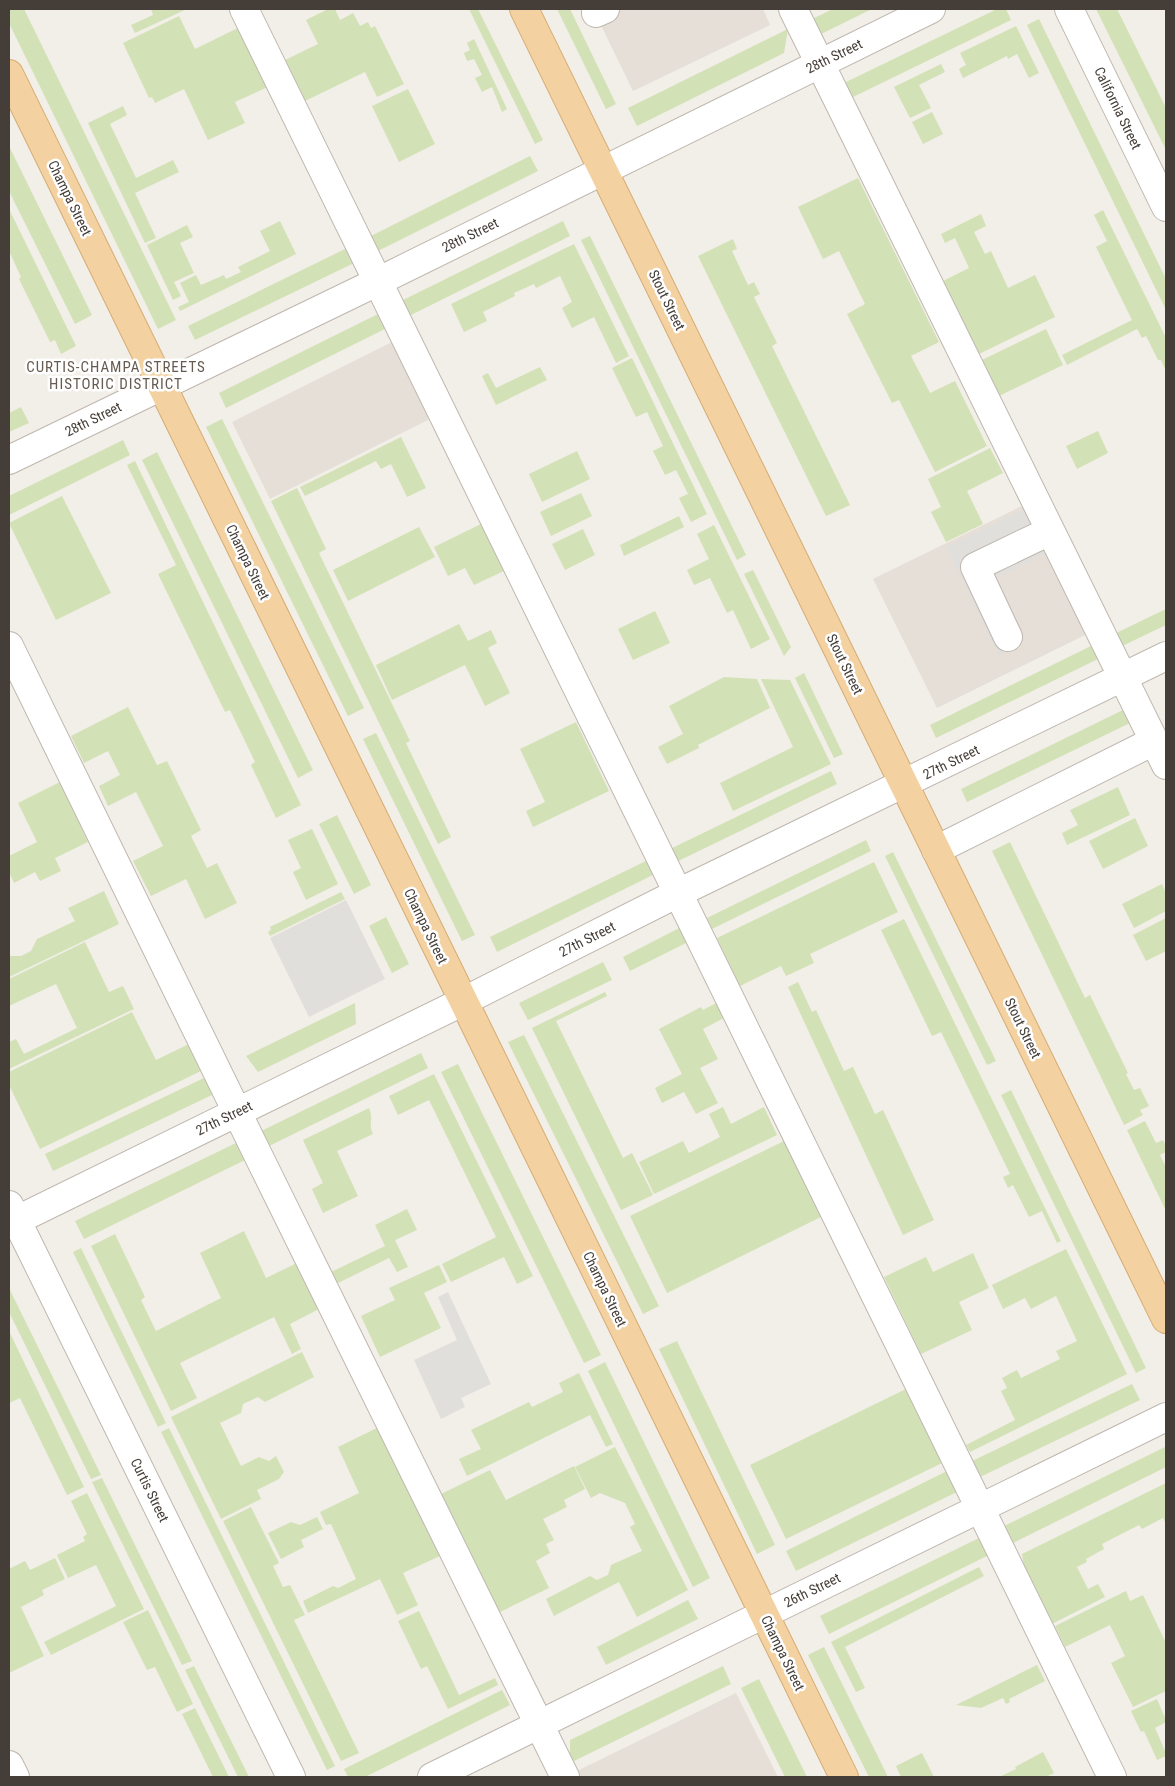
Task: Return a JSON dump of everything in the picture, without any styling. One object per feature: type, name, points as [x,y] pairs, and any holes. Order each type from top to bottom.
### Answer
[{"type":"main road","name":"Stout Street","points":[[524,9],[1166,1319]]},
{"type":"main road","name":"Champa Street","points":[[9,74],[844,1777]]},
{"type":"street","points":[[244,9],[1112,1777]]},
{"type":"street","points":[[793,9],[1166,765]]},
{"type":"street","name":"28th Street","points":[[9,460],[379,281],[931,9]]},
{"type":"street","name":"California Street","points":[[1070,9],[1166,207]]},
{"type":"street","points":[[1008,637],[975,567],[1050,531]]},
{"type":"street","points":[[9,646],[236,1112],[565,1777]]},
{"type":"street","name":"27th Street","points":[[11,1216],[236,1112],[464,1001],[678,893],[1166,656]]},
{"type":"street","points":[[936,850],[1154,741]]},
{"type":"street","name":"Curtis Street","points":[[11,1216],[291,1777]]},
{"type":"street","name":"26th Street","points":[[432,1777],[1166,1417]]},
{"type":"street","points":[[9,1765],[14,1777]]},
{"type":"shaded area","points":[[619,9],[763,9],[770,25],[633,91],[598,19]]},
{"type":"shaded area","points":[[398,339],[436,416],[270,499],[232,422]]},
{"type":"shaded area","points":[[1024,505],[1087,634],[937,708],[873,579]]},
{"type":"shaded area","points":[[1025,509],[1047,553],[991,580],[1022,644],[999,656],[946,547]]},
{"type":"shaded area","points":[[346,900],[385,979],[309,1017],[270,938]]},
{"type":"shaded area","points":[[448,1292],[491,1384],[461,1398],[465,1407],[441,1419],[414,1360],[457,1340],[438,1297]]},
{"type":"shaded area","points":[[736,1693],[778,1777],[575,1777],[573,1773]]},
{"type":"green space","points":[[9,9],[24,9],[176,320],[158,329],[9,23]]},
{"type":"green space","points":[[151,9],[187,9],[135,33],[131,25],[153,15]]},
{"type":"green space","points":[[328,9],[335,9],[340,20],[353,13],[360,26],[368,22],[371,28],[375,26],[404,84],[377,97],[365,72],[305,101],[285,60],[318,44],[306,20]]},
{"type":"green space","points":[[469,9],[478,9],[543,140],[535,144]]},
{"type":"green space","points":[[557,9],[570,9],[616,104],[606,109]]},
{"type":"green space","points":[[833,9],[872,9],[819,35],[812,19]]},
{"type":"green space","points":[[997,9],[1006,9],[1011,20],[851,98],[844,83]]},
{"type":"green space","points":[[1096,9],[1117,9],[1166,108],[1166,150]]},
{"type":"green space","points":[[179,16],[195,49],[242,26],[270,86],[235,102],[245,123],[208,140],[184,89],[155,103],[152,97],[149,98],[123,43]]},
{"type":"green space","points":[[1039,19],[1166,279],[1166,310],[1027,25]]},
{"type":"green space","points":[[1016,26],[1039,73],[1029,78],[1017,54],[1008,59],[1007,56],[963,78],[959,69],[966,65],[960,53]]},
{"type":"green space","points":[[788,29],[784,53],[637,126],[628,108]]},
{"type":"green space","points":[[474,39],[507,109],[502,112],[492,87],[482,92],[475,78],[482,75],[474,59],[467,61],[464,53],[470,50],[467,43]]},
{"type":"green space","points":[[941,64],[945,72],[919,85],[931,108],[910,118],[894,87]]},
{"type":"green space","points":[[408,89],[435,144],[399,162],[372,106]]},
{"type":"green space","points":[[123,106],[127,115],[110,124],[136,178],[173,160],[179,172],[135,193],[156,238],[145,243],[88,123]]},
{"type":"green space","points":[[932,112],[943,134],[923,144],[912,122]]},
{"type":"green space","points":[[9,146],[92,315],[75,324],[9,191]]},
{"type":"green space","points":[[530,156],[538,171],[372,254],[365,239]]},
{"type":"green space","points":[[858,178],[939,342],[911,356],[930,393],[955,381],[987,446],[935,472],[899,400],[892,403],[847,314],[865,304],[839,251],[823,259],[798,207]]},
{"type":"green space","points":[[9,209],[76,346],[61,354],[55,340],[50,342],[19,279],[21,277],[9,251]]},
{"type":"green space","points":[[1103,210],[1166,338],[1166,371],[1146,336],[1142,338],[1137,329],[1067,365],[1062,355],[1132,320],[1096,247],[1107,241],[1094,215]]},
{"type":"green space","points":[[981,214],[986,226],[974,232],[985,254],[991,251],[1008,288],[1035,275],[1055,317],[975,356],[939,283],[969,268],[955,238],[945,243],[941,234]]},
{"type":"green space","points":[[280,221],[296,254],[180,311],[178,307],[189,302],[180,283],[196,275],[201,285],[224,275],[226,279],[241,272],[238,267],[270,251],[260,231]]},
{"type":"green space","points":[[563,221],[570,236],[409,316],[401,301]]},
{"type":"green space","points":[[187,225],[193,237],[180,243],[194,273],[174,282],[181,296],[173,300],[147,245]]},
{"type":"green space","points":[[590,236],[746,555],[737,560],[581,240]]},
{"type":"green space","points":[[733,239],[737,249],[732,251],[748,285],[754,282],[760,294],[754,297],[777,343],[772,346],[850,505],[826,516],[698,256]]},
{"type":"green space","points":[[574,244],[629,356],[616,363],[594,317],[572,328],[562,308],[572,302],[560,276],[536,288],[534,284],[514,293],[515,296],[483,312],[487,321],[464,332],[451,304]]},
{"type":"green space","points":[[347,248],[354,263],[195,340],[188,326]]},
{"type":"green space","points":[[380,313],[387,328],[226,408],[219,393]]},
{"type":"green space","points":[[1046,329],[1063,365],[997,397],[980,361]]},
{"type":"green space","points":[[632,358],[707,514],[691,522],[679,498],[688,494],[676,470],[665,475],[653,451],[663,446],[647,412],[636,417],[612,368]]},
{"type":"green space","points":[[540,367],[547,380],[496,405],[482,376],[488,373],[496,388]]},
{"type":"green space","points":[[21,407],[29,423],[9,432],[9,413]]},
{"type":"green space","points":[[222,419],[364,708],[348,716],[206,427]]},
{"type":"green space","points":[[1098,431],[1108,453],[1077,469],[1066,446]]},
{"type":"green space","points":[[401,437],[426,488],[407,497],[391,464],[381,469],[376,461],[305,496],[300,487]]},
{"type":"green space","points":[[123,440],[130,455],[9,515],[9,496]]},
{"type":"green space","points":[[990,448],[1003,473],[967,491],[983,524],[946,542],[931,512],[941,507],[928,479]]},
{"type":"green space","points":[[577,451],[590,479],[542,502],[529,474]]},
{"type":"green space","points":[[157,452],[313,770],[298,778],[142,460]]},
{"type":"green space","points":[[135,461],[301,805],[276,818],[251,765],[255,762],[230,710],[225,712],[158,574],[176,565],[127,465]]},
{"type":"green space","points":[[297,488],[326,549],[319,553],[410,741],[406,743],[451,837],[438,844],[271,501]]},
{"type":"green space","points":[[581,493],[592,516],[551,536],[540,512]]},
{"type":"green space","points":[[62,496],[111,593],[56,620],[9,523]]},
{"type":"green space","points":[[679,516],[684,527],[624,556],[620,545]]},
{"type":"green space","points":[[483,523],[506,570],[474,585],[465,568],[448,576],[434,547]]},
{"type":"green space","points":[[714,525],[770,639],[751,649],[733,610],[727,613],[710,578],[694,585],[687,570],[709,559],[697,534]]},
{"type":"green space","points":[[419,527],[435,557],[348,601],[333,570]]},
{"type":"green space","points":[[583,529],[595,555],[565,570],[552,544]]},
{"type":"green space","points":[[753,570],[791,647],[784,656],[744,574]]},
{"type":"green space","points":[[1166,609],[1166,625],[1118,648],[1112,635]]},
{"type":"green space","points":[[655,611],[670,643],[633,660],[618,629]]},
{"type":"green space","points":[[459,624],[468,641],[491,630],[497,643],[488,648],[510,693],[485,706],[465,665],[392,700],[376,665]]},
{"type":"green space","points":[[1091,646],[1098,659],[936,738],[930,725]]},
{"type":"green space","points":[[804,673],[843,754],[834,758],[795,678]]},
{"type":"green space","points":[[724,677],[757,679],[770,708],[698,745],[699,748],[667,764],[658,747],[683,734],[669,706]]},
{"type":"green space","points":[[761,679],[790,680],[831,764],[733,811],[720,783],[793,747]]},
{"type":"green space","points":[[128,707],[157,765],[167,761],[201,830],[191,836],[207,868],[217,863],[237,903],[205,919],[186,879],[151,896],[133,861],[163,846],[136,792],[108,806],[99,786],[120,775],[108,751],[84,763],[71,736]]},
{"type":"green space","points":[[1123,710],[1130,723],[967,802],[961,789]]},
{"type":"green space","points":[[576,722],[609,791],[533,827],[526,811],[545,802],[520,749]]},
{"type":"green space","points":[[376,733],[475,935],[462,941],[363,739]]},
{"type":"green space","points":[[831,771],[837,784],[672,864],[666,851]]},
{"type":"green space","points":[[60,782],[88,842],[55,858],[61,871],[40,881],[35,872],[14,883],[9,872],[9,856],[37,842],[18,803]]},
{"type":"green space","points":[[1118,787],[1130,815],[1067,845],[1062,833],[1078,825],[1070,810]]},
{"type":"green space","points":[[337,815],[371,885],[354,894],[319,824]]},
{"type":"green space","points":[[1135,818],[1148,846],[1103,869],[1089,841]]},
{"type":"green space","points":[[312,829],[338,884],[306,900],[293,872],[301,868],[288,840]]},
{"type":"green space","points":[[866,840],[871,851],[712,929],[707,918]]},
{"type":"green space","points":[[1010,842],[1085,998],[1090,995],[1128,1073],[1126,1074],[1134,1090],[1140,1088],[1149,1106],[1140,1110],[1143,1115],[1124,1125],[992,851]]},
{"type":"green space","points":[[893,852],[996,1061],[987,1065],[885,856]]},
{"type":"green space","points":[[648,860],[655,874],[497,952],[490,937]]},
{"type":"green space","points":[[874,862],[898,912],[810,954],[814,963],[786,976],[781,966],[740,986],[717,938]]},
{"type":"green space","points":[[1162,884],[1166,893],[1166,911],[1134,928],[1122,904]]},
{"type":"green space","points":[[104,891],[119,924],[9,977],[9,956],[21,956],[31,951],[37,939],[75,921],[68,908]]},
{"type":"green space","points":[[341,892],[345,899],[270,936],[268,932],[271,930],[270,927]]},
{"type":"green space","points":[[386,917],[409,964],[392,973],[369,926]]},
{"type":"green space","points":[[1166,918],[1166,951],[1146,961],[1133,935]]},
{"type":"green space","points":[[904,919],[1061,1241],[1057,1243],[1042,1211],[1029,1217],[1013,1185],[1008,1188],[1003,1177],[1010,1174],[941,1032],[932,1036],[881,930]]},
{"type":"green space","points":[[685,925],[692,940],[630,971],[623,957]]},
{"type":"green space","points":[[85,942],[109,992],[123,986],[134,1009],[9,1069],[9,1042],[16,1039],[24,1054],[77,1028],[56,984],[9,1006],[9,979]]},
{"type":"green space","points":[[603,962],[612,980],[528,1020],[519,1003]]},
{"type":"green space","points":[[798,982],[812,1012],[816,1010],[844,1071],[853,1067],[875,1114],[883,1110],[934,1220],[903,1235],[788,987]]},
{"type":"green space","points":[[605,992],[607,996],[556,1021],[623,1158],[632,1153],[653,1195],[621,1210],[532,1028]]},
{"type":"green space","points":[[355,1003],[356,1024],[258,1072],[246,1056]]},
{"type":"green space","points":[[716,1003],[724,1018],[703,1029],[718,1059],[700,1068],[718,1103],[696,1114],[684,1092],[662,1103],[655,1088],[682,1074],[659,1029],[701,1007],[703,1010]]},
{"type":"green space","points":[[132,1012],[156,1060],[189,1044],[201,1071],[40,1149],[9,1085],[9,1072]]},
{"type":"green space","points":[[524,1035],[659,1306],[643,1314],[508,1042]]},
{"type":"green space","points":[[421,1053],[428,1068],[267,1147],[259,1132]]},
{"type":"green space","points":[[458,1064],[601,1355],[584,1363],[441,1072]]},
{"type":"green space","points":[[434,1074],[533,1276],[517,1284],[504,1257],[451,1282],[442,1264],[496,1237],[429,1100],[398,1115],[389,1096]]},
{"type":"green space","points":[[206,1077],[214,1094],[53,1171],[45,1154]]},
{"type":"green space","points":[[1011,1090],[1146,1368],[1136,1373],[1001,1095]]},
{"type":"green space","points":[[723,1107],[731,1124],[764,1107],[777,1135],[654,1194],[639,1162],[683,1141],[689,1153],[720,1137],[709,1114]]},
{"type":"green space","points":[[369,1108],[373,1134],[337,1151],[358,1196],[323,1213],[312,1189],[323,1183],[303,1140]]},
{"type":"green space","points":[[1145,1121],[1156,1143],[1163,1140],[1166,1146],[1166,1152],[1160,1155],[1166,1167],[1166,1211],[1127,1130]]},
{"type":"green space","points":[[786,1140],[823,1216],[667,1293],[630,1216]]},
{"type":"green space","points":[[238,1142],[247,1159],[84,1239],[75,1221]]},
{"type":"green space","points":[[407,1209],[417,1230],[395,1240],[408,1267],[397,1272],[389,1258],[336,1284],[331,1272],[385,1246],[375,1225]]},
{"type":"green space","points":[[244,1231],[266,1278],[299,1262],[321,1308],[290,1324],[301,1349],[292,1354],[274,1317],[180,1363],[197,1398],[171,1411],[91,1246],[115,1234],[145,1297],[141,1300],[156,1331],[221,1298],[200,1253]]},
{"type":"green space","points":[[81,1248],[166,1423],[158,1427],[73,1252]]},
{"type":"green space","points":[[1066,1249],[1127,1374],[970,1452],[966,1445],[1015,1420],[1001,1391],[1007,1388],[1002,1378],[1017,1370],[1021,1378],[1060,1359],[1056,1351],[1077,1341],[1056,1296],[1031,1309],[1025,1298],[1003,1309],[992,1285]]},
{"type":"green space","points":[[973,1253],[989,1288],[959,1302],[972,1330],[921,1354],[884,1277],[926,1257],[933,1272]]},
{"type":"green space","points":[[439,1265],[447,1282],[424,1293],[441,1328],[380,1357],[361,1316],[395,1300],[389,1288]]},
{"type":"green space","points":[[9,1288],[101,1475],[91,1479],[9,1312]]},
{"type":"green space","points":[[9,1331],[84,1487],[67,1495],[20,1398],[9,1403]]},
{"type":"green space","points":[[677,1341],[775,1545],[757,1554],[659,1349]]},
{"type":"green space","points":[[302,1352],[314,1377],[265,1402],[258,1397],[243,1404],[241,1413],[220,1423],[241,1466],[259,1457],[269,1461],[276,1456],[284,1472],[279,1479],[257,1490],[261,1499],[221,1519],[171,1417]]},
{"type":"green space","points":[[605,1362],[710,1578],[693,1587],[588,1371]]},
{"type":"green space","points":[[579,1373],[613,1444],[606,1447],[590,1415],[467,1476],[459,1459],[481,1449],[471,1430],[529,1402],[532,1407],[563,1392],[559,1383]]},
{"type":"green space","points":[[1132,1384],[1140,1400],[978,1478],[970,1462]]},
{"type":"green space","points":[[906,1389],[942,1463],[786,1539],[750,1465]]},
{"type":"green space","points":[[379,1427],[440,1556],[403,1573],[418,1605],[397,1615],[380,1579],[308,1613],[303,1601],[333,1586],[338,1588],[356,1579],[331,1524],[326,1525],[320,1512],[359,1493],[338,1447]]},
{"type":"green space","points":[[169,1428],[335,1766],[327,1770],[161,1432]]},
{"type":"green space","points":[[615,1447],[688,1590],[637,1617],[619,1582],[554,1616],[546,1599],[590,1576],[597,1580],[608,1575],[611,1565],[642,1551],[630,1527],[635,1524],[625,1503],[600,1493],[591,1498],[575,1467]]},
{"type":"green space","points":[[1165,1447],[1166,1467],[1011,1544],[1002,1527]]},
{"type":"green space","points":[[574,1466],[585,1489],[564,1500],[567,1507],[543,1519],[554,1540],[546,1544],[550,1553],[536,1561],[549,1588],[496,1614],[437,1496],[490,1470],[506,1500]]},
{"type":"green space","points":[[949,1470],[959,1491],[796,1571],[786,1551]]},
{"type":"green space","points":[[102,1478],[192,1661],[182,1665],[92,1482]]},
{"type":"green space","points":[[1166,1483],[1166,1524],[1163,1518],[1142,1529],[1139,1525],[1102,1544],[1104,1549],[1086,1559],[1087,1562],[1077,1567],[1088,1589],[1098,1584],[1105,1597],[1052,1624],[1024,1567],[1022,1554]]},
{"type":"green space","points":[[87,1493],[144,1609],[51,1655],[44,1642],[116,1606],[96,1565],[68,1578],[57,1555],[85,1541],[83,1537],[87,1534],[71,1501]]},
{"type":"green space","points":[[251,1507],[279,1563],[273,1566],[283,1587],[290,1585],[305,1615],[294,1620],[359,1753],[341,1761],[223,1521]]},
{"type":"green space","points":[[317,1517],[323,1529],[301,1540],[304,1547],[281,1559],[268,1533],[291,1522],[300,1525]]},
{"type":"green space","points":[[983,1536],[991,1554],[829,1634],[820,1616]]},
{"type":"green space","points":[[55,1558],[65,1579],[42,1590],[44,1595],[21,1607],[44,1656],[9,1673],[9,1569],[25,1561],[30,1570]]},
{"type":"green space","points":[[979,1567],[984,1576],[845,1647],[865,1688],[856,1692],[831,1642]]},
{"type":"green space","points":[[1126,1591],[1130,1601],[1143,1595],[1166,1643],[1166,1691],[1133,1707],[1111,1663],[1125,1656],[1110,1625],[1065,1647],[1055,1626]]},
{"type":"green space","points":[[688,1600],[698,1619],[606,1665],[597,1647]]},
{"type":"green space","points":[[148,1610],[193,1704],[177,1712],[155,1667],[147,1670],[123,1622]]},
{"type":"green space","points":[[419,1611],[459,1695],[495,1678],[498,1685],[448,1709],[427,1666],[421,1669],[398,1621]]},
{"type":"green space","points":[[824,1647],[888,1777],[869,1777],[808,1655]]},
{"type":"green space","points":[[1037,1665],[1045,1681],[1009,1699],[1010,1702],[1006,1704],[1003,1698],[981,1708],[956,1705]]},
{"type":"green space","points":[[194,1666],[249,1777],[238,1777],[185,1670]]},
{"type":"green space","points":[[723,1666],[731,1684],[570,1763],[570,1740]]},
{"type":"green space","points":[[759,1679],[807,1777],[785,1777],[741,1688]]},
{"type":"green space","points":[[502,1690],[510,1705],[365,1777],[348,1777],[344,1769]]},
{"type":"green space","points":[[1157,1699],[1166,1722],[1155,1728],[1166,1756],[1157,1760],[1144,1731],[1141,1732],[1131,1711]]},
{"type":"green space","points":[[195,1708],[229,1777],[213,1777],[182,1714]]},
{"type":"green space","points":[[1043,1752],[1054,1773],[1046,1777],[999,1777],[1016,1769],[1015,1767]]},
{"type":"green space","points":[[922,1753],[934,1777],[901,1777],[896,1766]]},
{"type":"district","name":"CURTIS-CHAMPA STREETS HISTORIC DISTRICT","points":[[116,376]]}]
